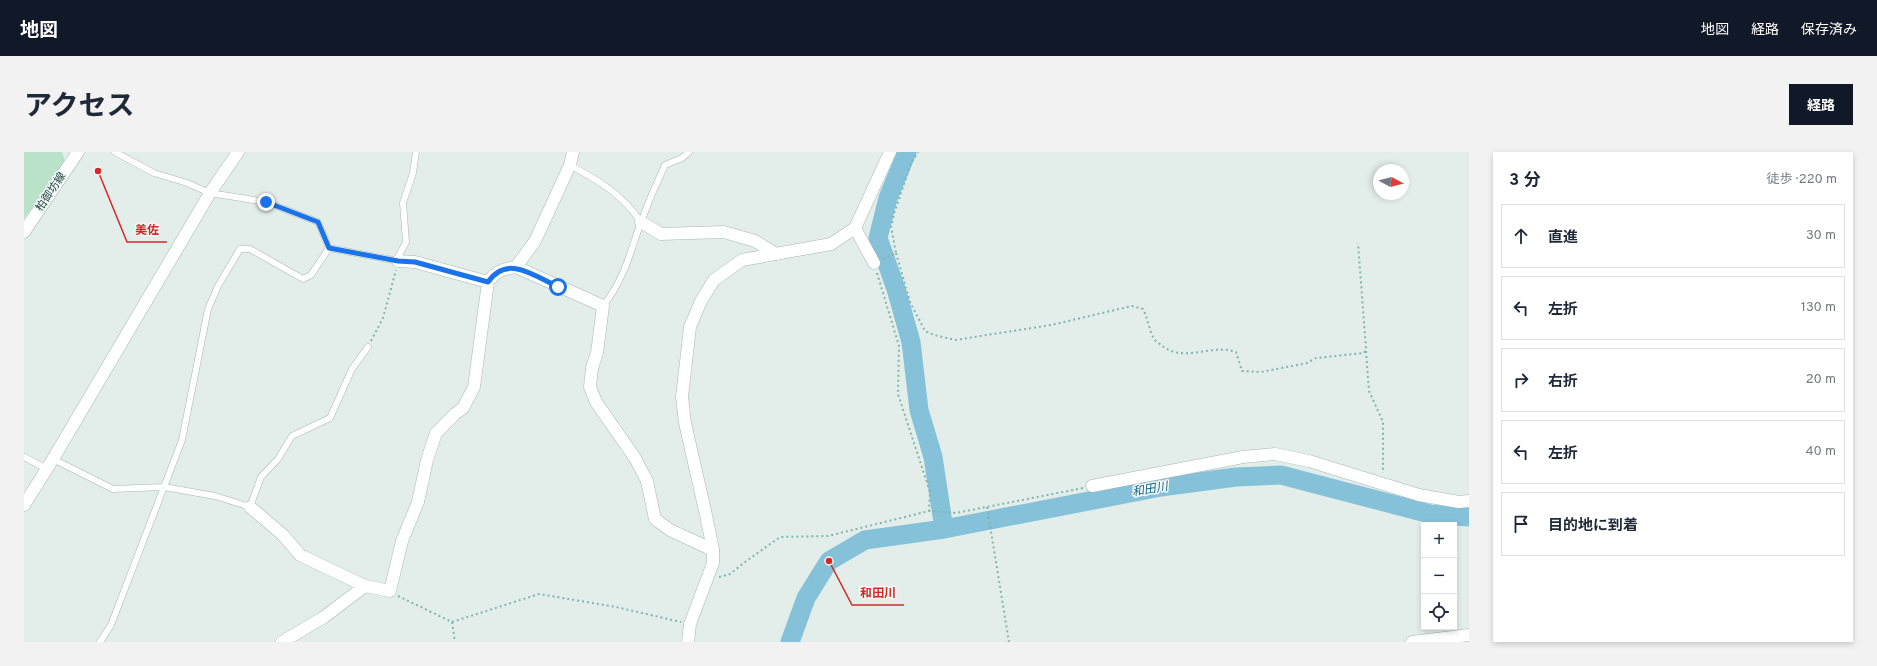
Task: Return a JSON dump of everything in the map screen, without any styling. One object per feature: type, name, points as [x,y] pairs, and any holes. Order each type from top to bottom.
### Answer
[{"type":"street","name":"柏御坊線","points":[[24,232],[78,152]]},
{"type":"street","points":[[24,505],[50,464],[210,193],[238,152]]},
{"type":"street","points":[[516,267],[535,241],[570,165],[573,152]]},
{"type":"street","points":[[688,642],[690,624],[713,564],[713,550],[684,423],[682,397],[690,327],[701,301],[714,280],[742,260],[831,244],[855,228],[890,152]]},
{"type":"street","points":[[641,222],[661,234],[724,232],[755,241],[776,254]]},
{"type":"street","points":[[855,228],[874,263]]},
{"type":"street","points":[[397,261],[415,262],[488,282]]},
{"type":"street","points":[[250,507],[283,535],[300,555],[365,586],[390,591],[402,542],[418,502],[427,460],[436,433],[463,408],[474,387],[488,282],[494,274],[502,269],[516,267],[603,306],[597,353],[592,368],[590,387],[596,402],[635,458],[647,480],[655,519],[670,530],[713,550]]},
{"type":"street","points":[[1092,486],[1243,457],[1275,454],[1309,461],[1420,495],[1459,502],[1469,501]]},
{"type":"street","points":[[282,642],[324,617],[365,586]]},
{"type":"street","points":[[1412,642],[1469,635]]},
{"type":"lane","points":[[115,152],[154,173],[187,183],[210,193],[266,202],[318,222],[329,248]]},
{"type":"lane","points":[[329,248],[397,261],[406,242],[404,203],[413,174],[416,152]]},
{"type":"lane","points":[[603,306],[614,291],[624,272],[641,222],[665,166],[682,158],[689,152]]},
{"type":"lane","points":[[570,165],[602,183],[630,206],[641,222]]},
{"type":"lane","points":[[100,642],[111,625],[182,440],[208,309],[218,286],[240,249],[250,249],[303,279],[311,275],[329,248]]},
{"type":"lane","points":[[24,457],[50,464],[113,488],[164,487],[215,496],[250,507],[261,477],[278,459],[292,436],[330,418],[352,370],[368,347]]},
{"type":"path","points":[[918,152],[911,163],[891,227],[896,253],[910,302],[925,331],[934,336],[955,340],[1051,325],[1132,306],[1143,309],[1148,318],[1154,339],[1172,352],[1186,354],[1228,349],[1236,352],[1242,371],[1261,372],[1307,363],[1316,358],[1364,353],[1366,349]]},
{"type":"path","points":[[1358,243],[1369,391],[1383,422],[1382,484]]},
{"type":"path","points":[[896,253],[874,263],[899,346],[898,394],[930,492],[929,511]]},
{"type":"path","points":[[368,347],[383,318],[397,261]]},
{"type":"path","points":[[707,581],[730,574],[780,538],[828,536],[929,511],[956,513],[1092,486]]},
{"type":"path","points":[[987,507],[1009,642]]},
{"type":"path","points":[[390,591],[452,622],[539,594],[616,607],[690,624]]},
{"type":"path","points":[[452,622],[455,642]]},
{"type":"green space","points":[[24,152],[62,152],[65,162],[24,219]]},
{"type":"waterway","points":[[907,152],[888,198],[878,238],[896,289],[911,342],[919,410],[933,457],[944,529]]},
{"type":"waterway","name":"和田川","points":[[790,642],[806,598],[829,561],[865,540],[944,529],[1161,487],[1236,477],[1281,475],[1430,514],[1469,517]]},
{"type":"place","name":"美佐","points":[[98,171]]},
{"type":"place","name":"和田川","points":[[829,561]]},
{"type":"route","points":[[266,202],[318,222],[329,248],[398,261],[415,262],[488,282],[494,274],[502,269],[516,267],[558,287]]}]
